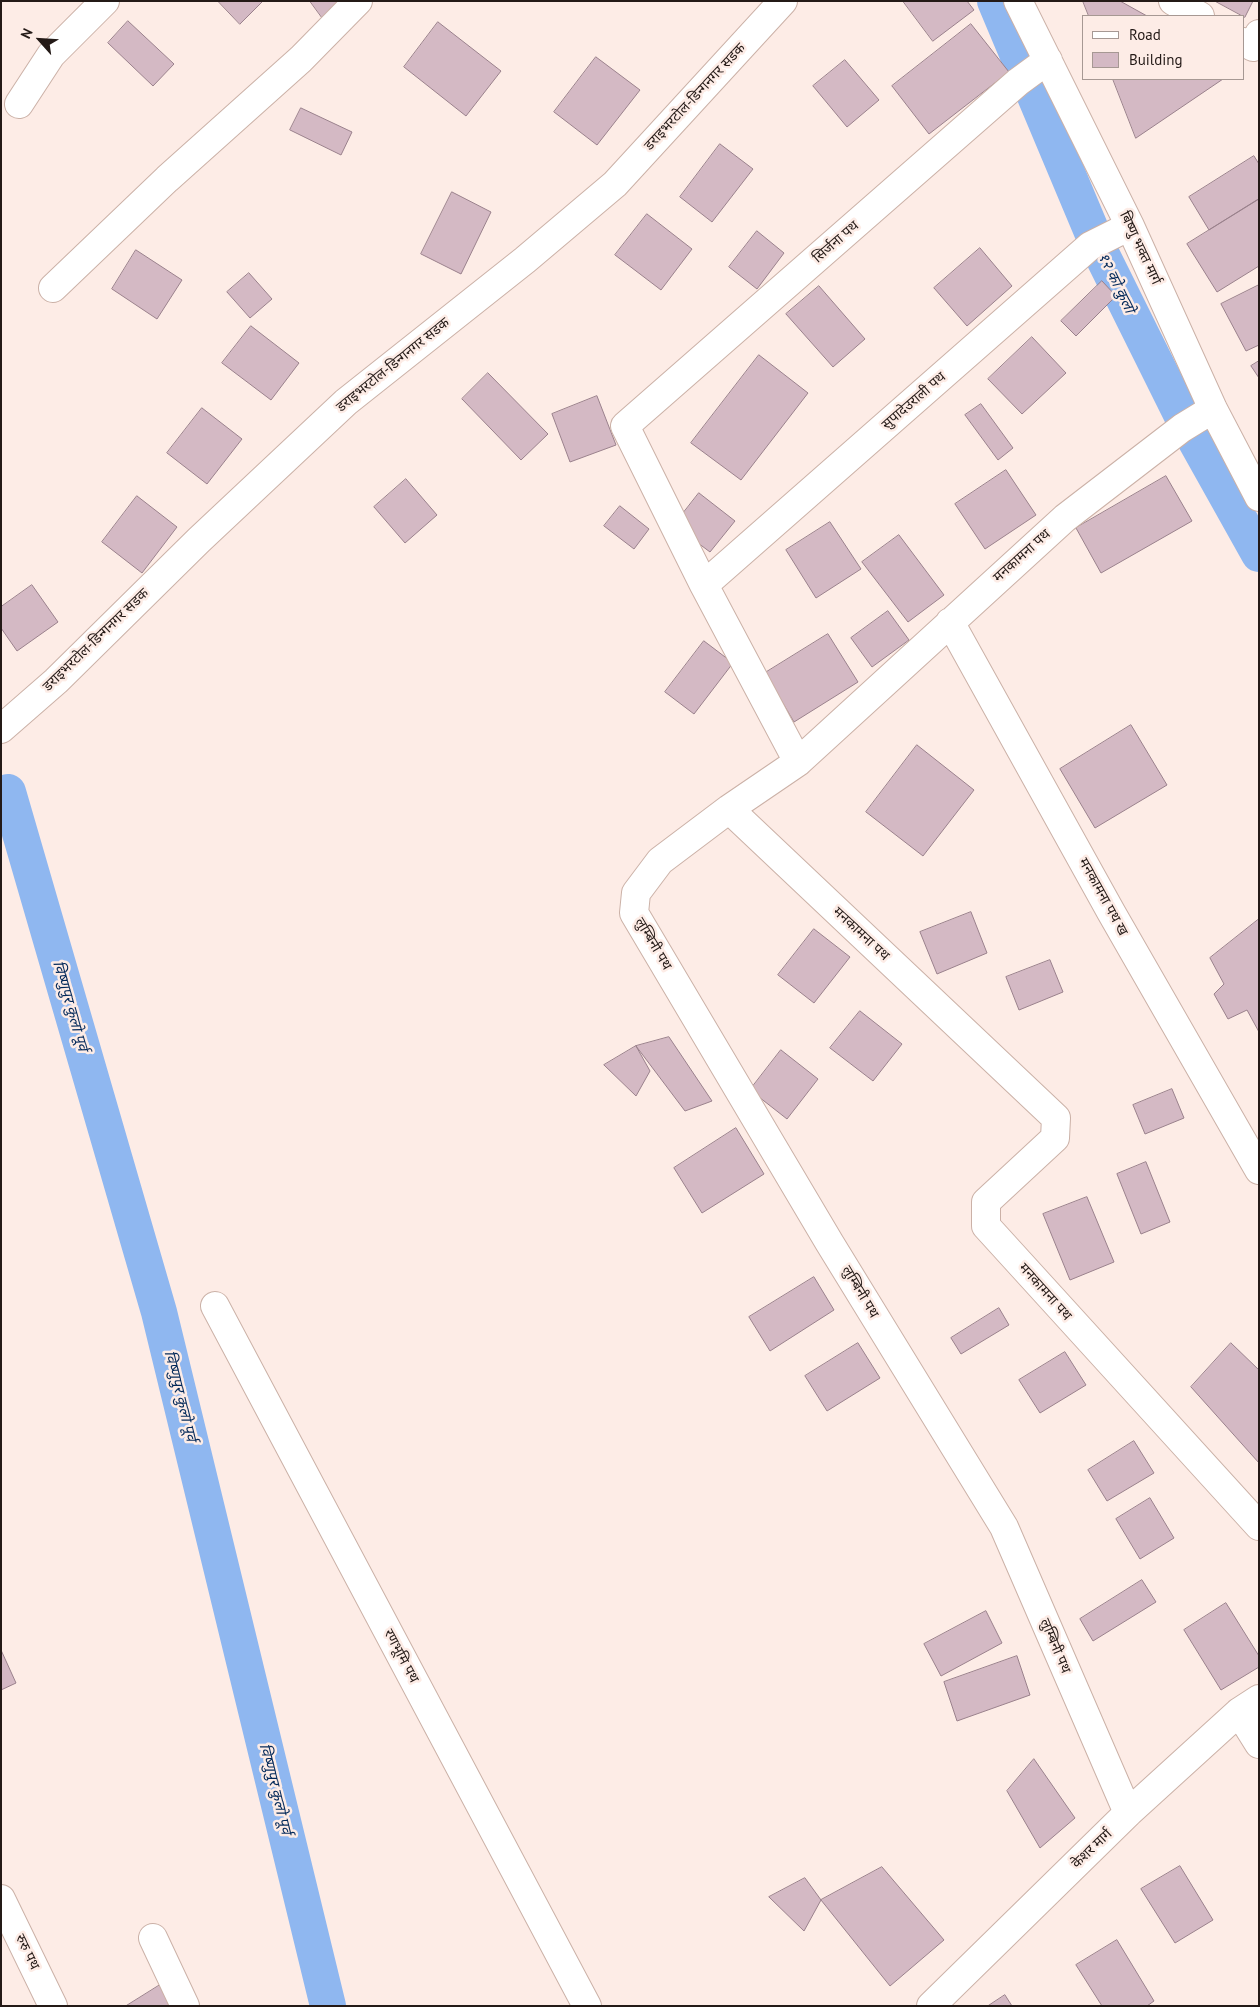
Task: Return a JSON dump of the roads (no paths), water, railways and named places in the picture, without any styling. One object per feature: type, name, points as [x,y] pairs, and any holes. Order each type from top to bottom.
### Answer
[{"type":"street","points":[[18,104],[51,55],[105,1]]},
{"type":"street","points":[[53,288],[167,179],[301,59],[358,1]]},
{"type":"street","name":"डराइभरटोल-डिन्गनगर सडक","points":[[1,728],[56,681],[199,540],[346,402],[525,260],[614,184],[783,1]]},
{"type":"street","name":"बिष्णु भक्त मार्ग","points":[[1018,1],[1033,71],[1130,226],[1213,409],[1259,497]]},
{"type":"street","points":[[1174,1],[1198,15]]},
{"type":"street","points":[[1245,43],[1253,47],[1259,34]]},
{"type":"street","name":"सिर्जना पथ","points":[[704,585],[625,426],[1033,71]]},
{"type":"street","name":"सुपादेउराली पथ","points":[[704,585],[1090,246],[1130,226]]},
{"type":"street","name":"मनकामना पथ","points":[[1213,409],[1182,428],[1065,518],[798,762],[729,809],[1056,1118],[1055,1138],[986,1202],[986,1226],[1259,1526]]},
{"type":"street","points":[[704,585],[798,762]]},
{"type":"street","name":"मनकामना पथ ख","points":[[950,622],[1111,912],[1259,1170]]},
{"type":"street","name":"लुम्बिनी पथ","points":[[729,809],[660,861],[636,893],[634,913],[829,1242],[1004,1527],[1128,1813]]},
{"type":"street","name":"रणभूमि पथ","points":[[215,1306],[587,2006]]},
{"type":"street","points":[[1249,1706],[1259,1744]]},
{"type":"street","name":"केशर मार्ग","points":[[931,2006],[1128,1813],[1249,1706]]},
{"type":"street","name":"रुरु पथ","points":[[1,1899],[53,2006]]},
{"type":"street","points":[[153,1938],[186,2006]]},
{"type":"waterway","name":"१२ को कुलो","points":[[995,1],[1100,251],[1184,420],[1259,554]]},
{"type":"waterway","name":"विष्णुपुर कुलो पूर्व","points":[[8,792],[159,1312],[328,2006]]}]
